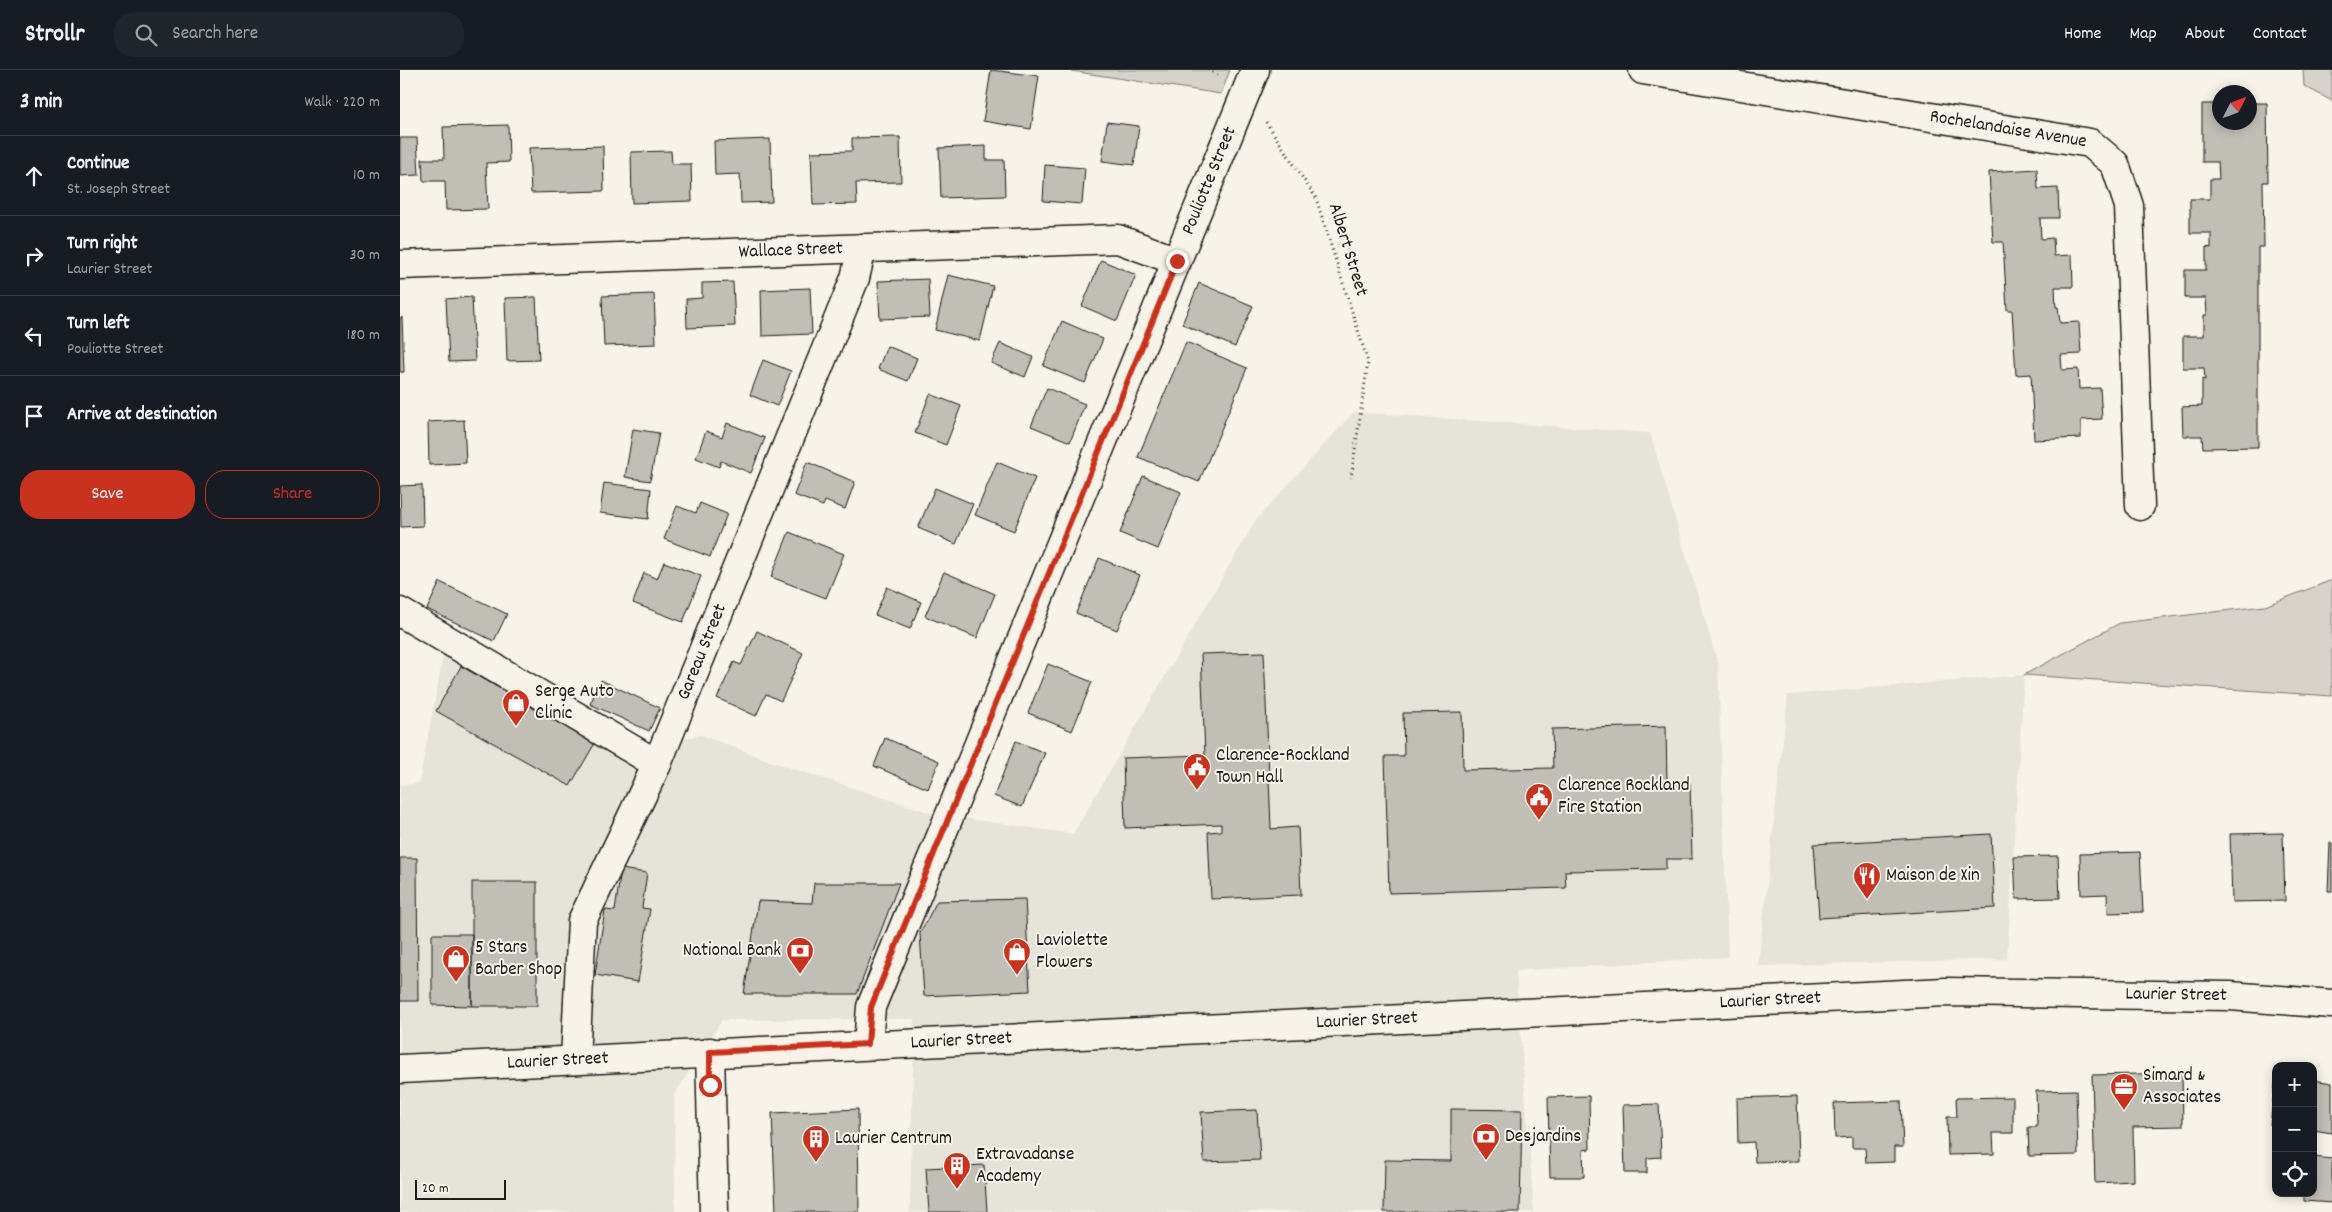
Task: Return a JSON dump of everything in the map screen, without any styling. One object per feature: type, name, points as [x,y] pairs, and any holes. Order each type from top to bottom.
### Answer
[{"type":"street","name":"Rochelandaise Avenue","points":[[1643,70],[2090,143],[2115,164],[2129,206],[2140,506]]},
{"type":"street","name":"Pouliotte Street","points":[[868,1044],[871,1007],[1250,81]]},
{"type":"street","name":"Wallace Street","points":[[400,265],[1118,239],[1177,261]]},
{"type":"street","name":"Gareau Street","points":[[575,1060],[582,921],[657,764],[856,278],[862,248]]},
{"type":"street","points":[[400,612],[657,764]]},
{"type":"street","name":"Laurier Street","points":[[400,1069],[868,1044],[1945,992],[2230,996],[2332,1004]]},
{"type":"street","points":[[710,1052],[714,1212]]},
{"type":"path","name":"Albert Street","points":[[1208,70],[1250,81],[1316,198],[1368,362],[1351,478]]},
{"type":"shaded area","points":[[1065,70],[1230,70],[1221,94]]},
{"type":"shaded area","points":[[2303,70],[2332,70],[2332,101],[2304,86]]},
{"type":"shaded area","points":[[1354,412],[1650,433],[1718,664],[1728,957],[1516,971],[1534,1212],[910,1212],[914,1019],[722,1020],[674,1095],[675,1212],[400,1212],[400,785],[419,783],[444,652],[626,750],[701,735],[775,763],[935,814],[1073,834],[1256,520]]},
{"type":"shaded area","points":[[2332,580],[2332,696],[2024,675],[2120,623],[2265,606]]},
{"type":"shaded area","points":[[2024,675],[2007,959],[1758,966],[1788,695]]},
{"type":"building","points":[[991,70],[1039,76],[1031,129],[983,121]]},
{"type":"building","points":[[2257,103],[2267,103],[2268,182],[2263,182],[2264,247],[2258,247],[2258,447],[2203,448],[2202,436],[2183,436],[2182,407],[2202,406],[2202,379],[2205,380],[2204,368],[2183,368],[2183,336],[2204,336],[2204,315],[2207,315],[2206,298],[2185,298],[2185,270],[2206,270],[2206,247],[2211,248],[2211,233],[2190,233],[2190,199],[2210,199],[2210,179],[2219,179],[2218,162],[2202,162],[2202,104],[2212,104],[2212,130],[2257,130]]},
{"type":"building","points":[[1107,122],[1139,126],[1134,165],[1102,161]]},
{"type":"building","points":[[508,125],[509,162],[486,163],[488,209],[446,210],[445,181],[423,181],[422,159],[444,159],[443,127]]},
{"type":"building","points":[[900,137],[901,182],[856,183],[857,204],[813,205],[811,152],[852,151],[852,138]]},
{"type":"building","points":[[400,138],[417,138],[419,175],[400,176]]},
{"type":"building","points":[[770,139],[772,202],[741,203],[740,174],[715,175],[714,141]]},
{"type":"building","points":[[603,146],[604,191],[531,193],[529,148]]},
{"type":"building","points":[[986,146],[986,160],[1004,160],[1005,196],[941,198],[939,148]]},
{"type":"building","points":[[671,151],[672,164],[691,164],[692,201],[632,203],[631,152]]},
{"type":"building","points":[[1045,165],[1085,168],[1082,204],[1043,201]]},
{"type":"building","points":[[2037,169],[2038,189],[2058,188],[2059,218],[2040,218],[2041,239],[2053,238],[2054,256],[2072,255],[2073,287],[2055,287],[2056,307],[2058,307],[2060,323],[2079,322],[2081,354],[2061,355],[2062,370],[2078,369],[2079,389],[2100,388],[2102,419],[2081,420],[2081,438],[2034,440],[2031,374],[2016,375],[2012,310],[2007,310],[2003,242],[1993,242],[1989,172]]},
{"type":"building","points":[[1101,260],[1136,275],[1117,321],[1082,306]]},
{"type":"building","points":[[948,275],[993,286],[980,341],[935,330]]},
{"type":"building","points":[[928,279],[930,317],[880,319],[878,281]]},
{"type":"building","points":[[733,282],[735,326],[687,328],[686,299],[702,298],[702,283]]},
{"type":"building","points":[[1199,283],[1253,306],[1235,347],[1182,324]]},
{"type":"building","points":[[810,288],[812,334],[762,336],[761,290]]},
{"type":"building","points":[[654,294],[656,344],[604,346],[602,296]]},
{"type":"building","points":[[472,297],[475,361],[449,362],[446,299]]},
{"type":"building","points":[[536,297],[539,360],[507,361],[505,298]]},
{"type":"building","points":[[402,317],[404,372],[400,372],[400,318]]},
{"type":"building","points":[[1062,321],[1103,339],[1085,383],[1043,366]]},
{"type":"building","points":[[1186,342],[1247,368],[1199,482],[1138,457]]},
{"type":"building","points":[[1000,343],[1033,357],[1025,377],[991,363]]},
{"type":"building","points":[[887,346],[917,358],[908,381],[878,369]]},
{"type":"building","points":[[763,360],[791,371],[777,406],[750,395]]},
{"type":"building","points":[[1047,388],[1085,404],[1070,442],[1031,426]]},
{"type":"building","points":[[930,394],[961,406],[946,445],[915,433]]},
{"type":"building","points":[[464,420],[466,463],[429,465],[428,422]]},
{"type":"building","points":[[727,423],[765,438],[751,473],[721,461],[719,467],[696,458],[706,431],[722,437]]},
{"type":"building","points":[[633,429],[659,433],[650,481],[625,477]]},
{"type":"building","points":[[807,462],[855,482],[845,509],[825,501],[823,506],[794,495]]},
{"type":"building","points":[[997,462],[1035,478],[1014,531],[975,515]]},
{"type":"building","points":[[1143,476],[1181,492],[1158,549],[1120,533]]},
{"type":"building","points":[[604,483],[651,489],[648,519],[600,513]]},
{"type":"building","points":[[422,485],[423,526],[401,527],[400,486]]},
{"type":"building","points":[[935,488],[973,504],[956,544],[918,528]]},
{"type":"building","points":[[700,503],[727,514],[710,557],[664,539],[677,506],[696,513]]},
{"type":"building","points":[[789,532],[844,554],[826,598],[771,577]]},
{"type":"building","points":[[1099,558],[1140,575],[1117,630],[1076,613]]},
{"type":"building","points":[[664,562],[701,576],[683,622],[633,603],[644,573],[657,579]]},
{"type":"building","points":[[944,572],[995,594],[977,638],[925,616]]},
{"type":"building","points":[[440,582],[507,614],[494,641],[427,609]]},
{"type":"building","points":[[887,587],[921,602],[910,629],[875,615]]},
{"type":"building","points":[[757,631],[803,653],[781,701],[766,694],[756,716],[717,698],[734,662],[741,665]]},
{"type":"building","name":"Clarence-Rockland Town Hall","points":[[1264,652],[1271,829],[1298,827],[1301,895],[1211,899],[1208,832],[1221,831],[1221,824],[1125,828],[1123,758],[1205,755],[1201,654]]},
{"type":"building","points":[[1048,664],[1092,682],[1072,731],[1028,713]]},
{"type":"building","name":"Serge Auto Clinic","points":[[461,666],[595,743],[570,786],[436,711]]},
{"type":"building","points":[[601,680],[660,708],[649,731],[590,704]]},
{"type":"building","name":"Clarence Rockland Fire Station","points":[[1462,712],[1463,770],[1553,768],[1552,729],[1666,726],[1667,784],[1690,783],[1692,859],[1666,859],[1666,869],[1565,871],[1566,888],[1389,893],[1385,756],[1404,756],[1403,713]]},
{"type":"building","points":[[885,738],[939,761],[928,789],[874,766]]},
{"type":"building","points":[[1016,741],[1045,753],[1022,807],[994,796]]},
{"type":"building","points":[[2283,833],[2285,901],[2232,902],[2230,834]]},
{"type":"building","points":[[1991,834],[1995,908],[1819,918],[1814,844]]},
{"type":"building","points":[[2330,843],[2332,843],[2332,891],[2328,891]]},
{"type":"building","points":[[2140,852],[2143,912],[2108,913],[2107,894],[2081,895],[2080,854]]},
{"type":"building","points":[[2058,856],[2060,898],[2016,899],[2014,857]]},
{"type":"building","points":[[400,858],[417,858],[418,1001],[400,1001]]},
{"type":"building","points":[[621,869],[647,873],[642,908],[650,909],[638,982],[595,975],[605,910],[615,911]]},
{"type":"building","points":[[472,882],[537,882],[537,1006],[472,1006]]},
{"type":"building","points":[[814,883],[899,883],[857,994],[744,994],[758,901],[812,903]]},
{"type":"building","points":[[1025,899],[1030,991],[924,996],[920,933],[937,901]]},
{"type":"building","points":[[432,934],[472,934],[472,1006],[432,1005]]},
{"type":"building","points":[[2182,1073],[2183,1126],[2133,1127],[2134,1181],[2095,1183],[2092,1075]]},
{"type":"building","points":[[2317,1081],[2332,1083],[2332,1133],[2317,1131]]},
{"type":"building","points":[[2076,1090],[2078,1155],[2029,1156],[2028,1127],[2037,1127],[2036,1091]]},
{"type":"building","points":[[1589,1096],[1590,1149],[1583,1150],[1584,1177],[1550,1177],[1548,1097]]},
{"type":"building","points":[[1797,1096],[1799,1161],[1755,1162],[1754,1142],[1738,1143],[1737,1098]]},
{"type":"building","points":[[2013,1097],[2013,1133],[1993,1133],[1994,1154],[1948,1155],[1947,1117],[1957,1117],[1956,1098]]},
{"type":"building","points":[[1901,1101],[1903,1147],[1894,1147],[1894,1162],[1866,1163],[1865,1148],[1852,1148],[1852,1137],[1835,1138],[1834,1103]]},
{"type":"building","points":[[1659,1104],[1661,1157],[1647,1158],[1647,1173],[1625,1173],[1623,1105]]},
{"type":"building","name":"Laurier Centrum","points":[[858,1109],[859,1212],[776,1212],[772,1113]]},
{"type":"building","name":"Desjardins","points":[[1451,1109],[1522,1110],[1520,1212],[1384,1212],[1385,1160],[1451,1161]]},
{"type":"building","points":[[2272,1109],[2272,1125],[2270,1125]]},
{"type":"building","points":[[1257,1110],[1260,1160],[1204,1162],[1201,1112]]},
{"type":"building","points":[[2317,1157],[2332,1159],[2332,1203],[2304,1201],[2304,1197],[2317,1197]]},
{"type":"building","name":"Extravadanse Academy","points":[[984,1165],[987,1212],[929,1212],[926,1168]]},
{"type":"place","name":"Serge Auto Clinic","points":[[516,727]]},
{"type":"place","name":"Clarence-Rockland Town Hall","points":[[1197,791]]},
{"type":"place","name":"Clarence Rockland Fire Station","points":[[1539,821]]},
{"type":"place","name":"Maison de Xin","points":[[1867,900]]},
{"type":"place","name":"National Bank","points":[[800,975]]},
{"type":"place","name":"Laviolette Flowers","points":[[1017,976]]},
{"type":"place","name":"5 Stars Barber Shop","points":[[456,983]]},
{"type":"place","name":"Simard & Associates","points":[[2124,1111]]},
{"type":"place","name":"Desjardins","points":[[1486,1161]]},
{"type":"place","name":"Laurier Centrum","points":[[816,1163]]},
{"type":"place","name":"Extravadanse Academy","points":[[957,1190]]},
{"type":"route","points":[[710,1085],[710,1052],[868,1044],[871,1007],[1177,261]]}]
